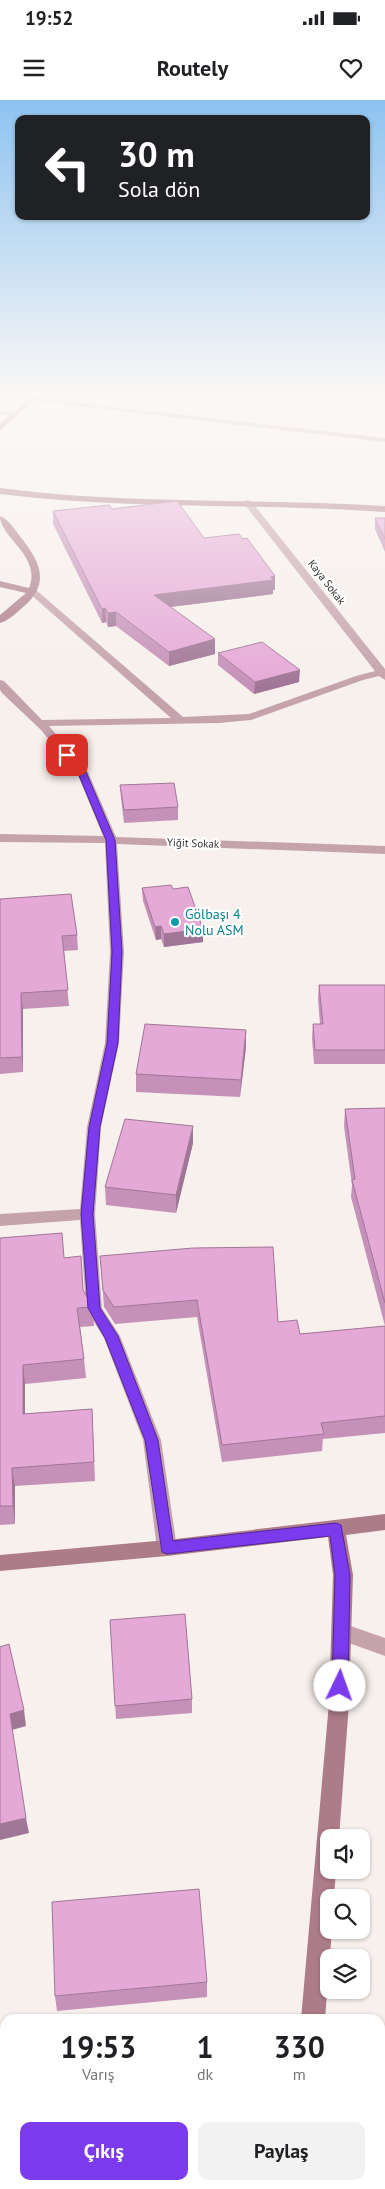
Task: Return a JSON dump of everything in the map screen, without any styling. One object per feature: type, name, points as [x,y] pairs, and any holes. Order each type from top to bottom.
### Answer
[{"type":"street","points":[[22,492],[97,501],[248,503],[385,509]]},
{"type":"street","name":"Kaya Sokak","points":[[248,503],[384,674]]},
{"type":"street","points":[[0,518],[19,540],[32,562],[36,574],[32,591],[0,620]]},
{"type":"street","points":[[0,584],[32,591],[180,720]]},
{"type":"street","points":[[39,723],[219,720],[251,717],[360,678],[384,674]]},
{"type":"street","points":[[0,683],[6,692],[39,723],[82,772],[111,840],[117,952],[112,1043],[94,1127],[87,1214],[94,1308],[112,1336],[152,1440],[167,1548]]},
{"type":"street","name":"Yiğit Sokak","points":[[0,838],[385,850]]},
{"type":"street","points":[[0,1220],[87,1214]]},
{"type":"street","points":[[0,1562],[167,1548],[385,1522]]},
{"type":"street","points":[[313,2014],[339,1703],[343,1575],[336,1529]]},
{"type":"street","points":[[342,1632],[385,1647]]},
{"type":"building","points":[[177,501],[204,538],[239,534],[243,539],[247,538],[275,576],[271,577],[273,580],[154,595],[215,639],[169,652],[116,612],[108,613],[105,608],[102,609],[53,511],[109,505],[112,509]]},
{"type":"building","points":[[375,518],[385,518],[385,539]]},
{"type":"building","points":[[262,642],[300,670],[255,682],[218,653]]},
{"type":"building","points":[[174,783],[178,807],[124,810],[120,785]]},
{"type":"building","name":"Gölbaşı 4 Nolu ASM","points":[[171,885],[173,889],[188,887],[203,929],[164,934],[161,926],[155,927],[142,888]]},
{"type":"building","points":[[71,894],[77,935],[62,936],[68,990],[21,993],[22,1057],[0,1058],[0,899]]},
{"type":"building","points":[[319,985],[385,985],[385,1050],[315,1050],[313,1024],[323,1024]]},
{"type":"building","points":[[145,1024],[246,1030],[241,1080],[136,1074]]},
{"type":"building","points":[[385,1108],[385,1303],[352,1180],[355,1179],[345,1109]]},
{"type":"building","points":[[125,1119],[193,1126],[176,1195],[105,1187]]},
{"type":"building","points":[[62,1233],[64,1258],[81,1256],[83,1290],[93,1307],[77,1308],[84,1359],[23,1365],[23,1414],[92,1409],[94,1462],[12,1468],[13,1506],[0,1506],[0,1238]]},
{"type":"building","points":[[273,1247],[278,1322],[297,1320],[300,1334],[385,1326],[385,1416],[321,1423],[324,1434],[222,1445],[197,1300],[114,1307],[103,1290],[100,1256],[193,1248]]},
{"type":"building","points":[[185,1614],[192,1699],[115,1706],[110,1620]]},
{"type":"building","points":[[9,1644],[24,1710],[10,1714],[26,1818],[0,1824],[0,1647]]},
{"type":"building","points":[[199,1889],[207,1982],[55,1996],[52,1902]]},
{"type":"place","name":"Gölbaşı 4 Nolu ASM","points":[[175,922]]},
{"type":"route","points":[[67,755],[82,772],[111,840],[110,859],[117,952],[112,1043],[94,1127],[87,1214],[94,1308],[112,1336],[152,1440],[167,1548],[336,1529],[343,1575],[340,1686]]}]
